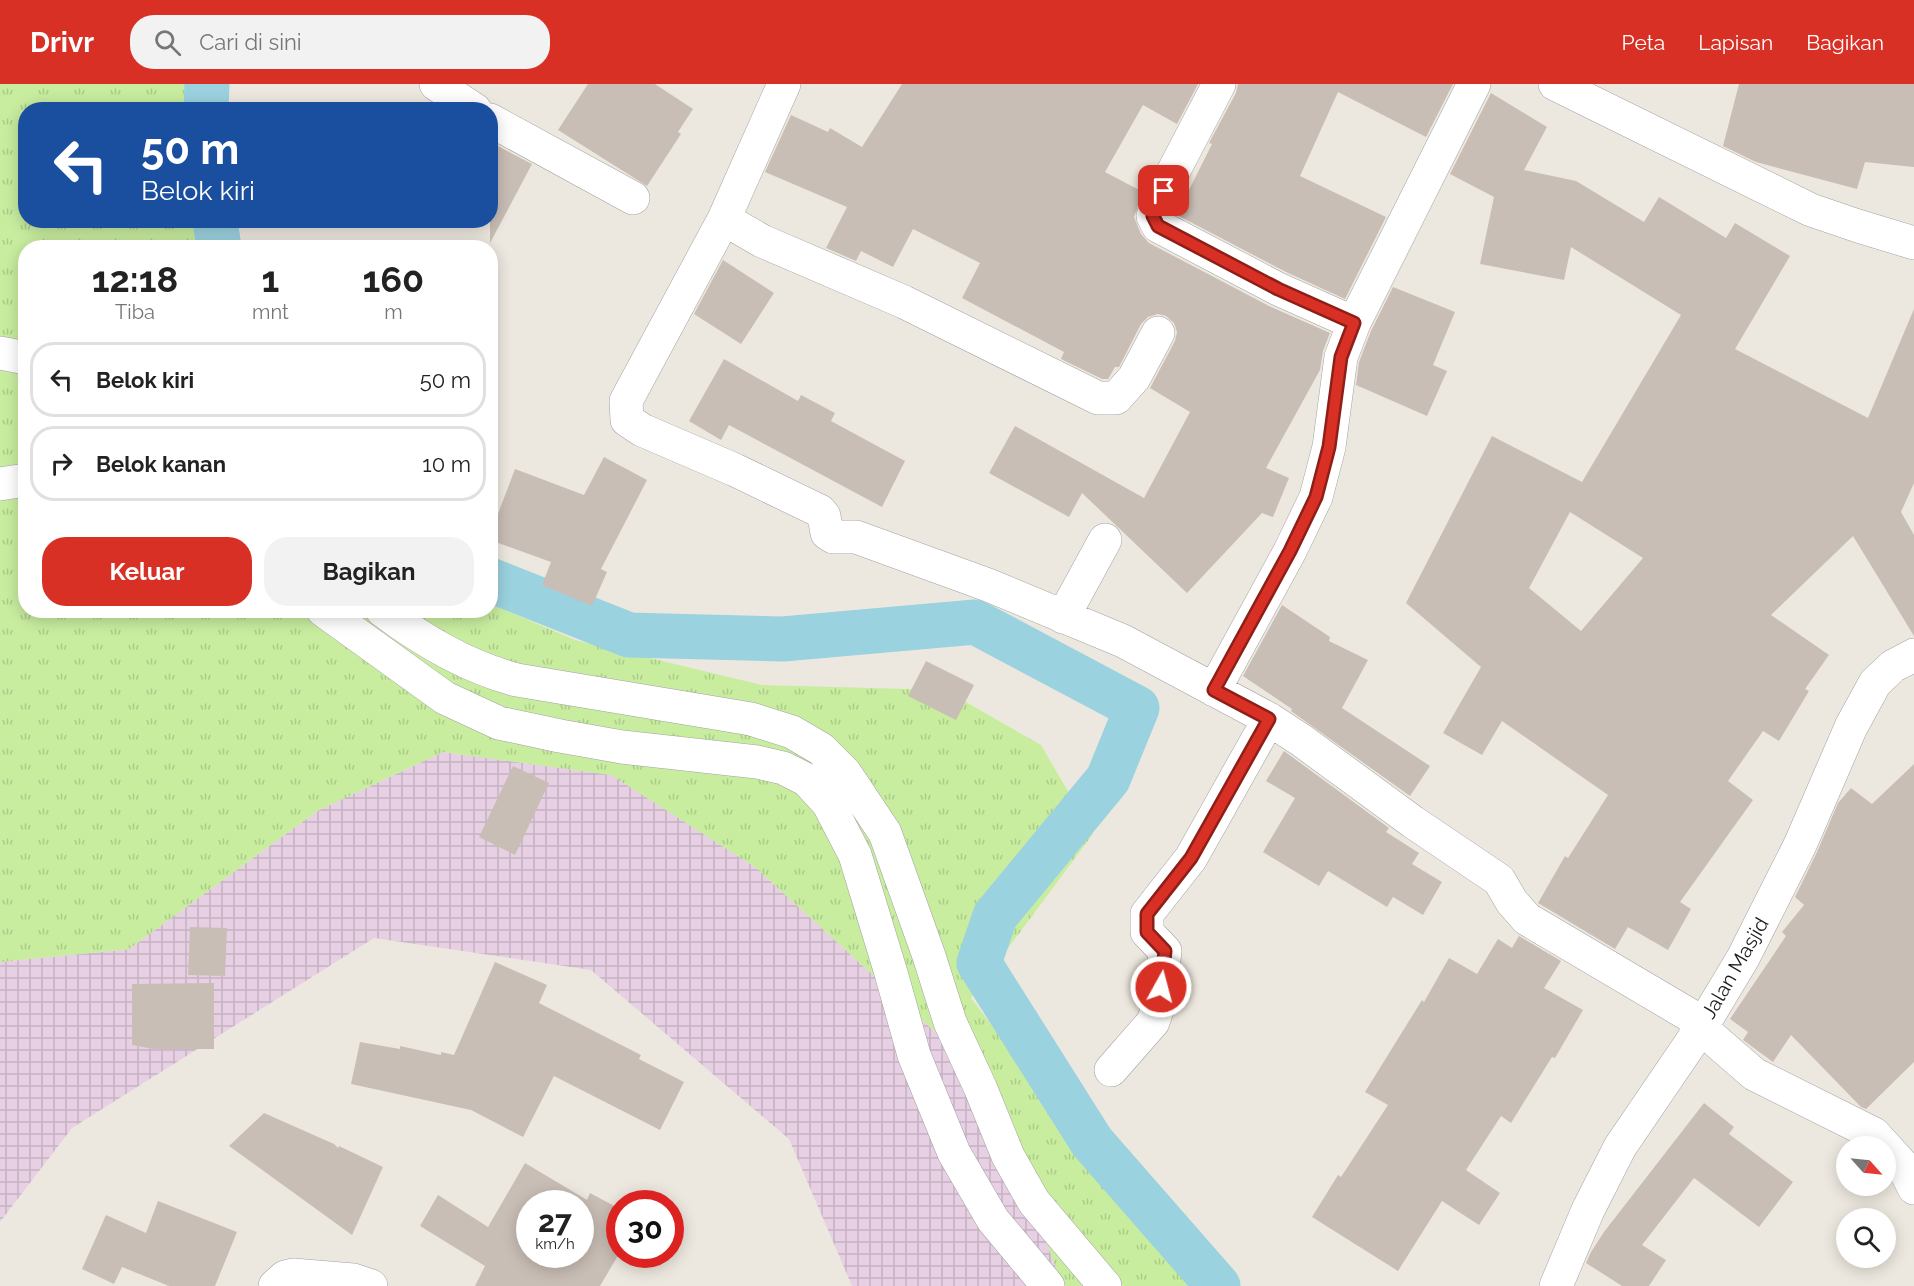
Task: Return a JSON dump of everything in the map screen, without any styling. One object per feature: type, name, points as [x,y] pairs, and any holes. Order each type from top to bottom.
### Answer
[{"type":"street","points":[[436,84],[463,102]]},
{"type":"street","points":[[784,84],[724,219],[626,400],[627,420],[642,430],[820,512],[824,516],[827,533],[833,537],[856,537],[988,585],[1123,641],[1269,719],[1413,822],[1499,880],[1512,902],[1527,919],[1692,1016],[1701,1028],[1754,1074],[1876,1136]]},
{"type":"street","points":[[1219,84],[1153,216],[1158,226],[1278,289],[1354,323]]},
{"type":"street","points":[[1214,690],[1290,551],[1316,497],[1329,447],[1341,357],[1354,323],[1474,84]]},
{"type":"street","points":[[1555,84],[1811,210],[1914,243]]},
{"type":"street","points":[[498,124],[633,198]]},
{"type":"street","points":[[724,219],[762,241],[904,302],[1098,398],[1116,398],[1134,378],[1158,333]]},
{"type":"street","points":[[0,353],[18,356]]},
{"type":"street","points":[[0,484],[18,481]]},
{"type":"street","points":[[1063,617],[1104,540]]},
{"type":"street","points":[[334,618],[445,698],[499,723],[560,736],[757,762],[783,768],[807,780],[828,803],[855,855],[914,1055],[954,1153],[993,1220],[1048,1286]]},
{"type":"street","points":[[392,618],[465,663],[489,673],[627,700],[752,719],[792,732],[821,749],[845,773],[885,833],[950,1022],[1008,1156],[1034,1202],[1105,1286]]},
{"type":"street","name":"Jalan Masjid","points":[[1556,1286],[1588,1210],[1620,1147],[1701,1028],[1743,958],[1800,845],[1851,727],[1875,684],[1893,666],[1914,655]]},
{"type":"street","points":[[658,703],[660,751]]},
{"type":"street","points":[[1111,1070],[1153,1022],[1158,1004],[1165,951],[1147,932],[1147,914],[1191,858],[1269,719]]},
{"type":"street","points":[[1896,1158],[1903,1166],[1914,1188]]},
{"type":"street","points":[[275,1286],[285,1276],[292,1275],[353,1280],[371,1286]]},
{"type":"shaded area","points":[[443,752],[612,775],[755,867],[942,1038],[1002,1126],[1063,1286],[852,1286],[789,1139],[591,970],[374,938],[72,1128],[0,1222],[0,962],[129,949],[317,811]]},
{"type":"green space","points":[[0,84],[226,84],[224,102],[18,102],[18,228],[210,228],[216,240],[18,240],[18,618],[498,618],[498,607],[575,640],[762,685],[945,690],[1041,745],[1093,834],[971,998],[1190,1286],[1063,1286],[1002,1126],[942,1038],[755,867],[611,775],[443,752],[317,811],[129,949],[0,962]]},
{"type":"building","points":[[588,84],[655,84],[693,109],[678,132],[681,134],[647,186],[558,130]]},
{"type":"building","points":[[902,84],[1198,84],[1177,124],[1143,105],[1105,172],[1143,192],[1134,217],[1141,234],[1149,243],[1269,306],[1330,333],[1323,351],[1320,370],[1266,468],[1289,478],[1273,517],[1262,513],[1187,593],[1082,493],[1069,517],[989,473],[1015,426],[1144,498],[1190,412],[1150,388],[1175,341],[1177,332],[1174,323],[1166,316],[1158,314],[1148,317],[1141,324],[1119,367],[1115,367],[1108,379],[1102,379],[1061,359],[1064,352],[962,298],[980,263],[913,229],[893,267],[861,251],[856,261],[826,248],[847,207],[765,172],[791,115],[828,132],[830,128],[862,147]]},
{"type":"building","points":[[1238,84],[1453,84],[1426,137],[1338,92],[1300,176],[1386,217],[1345,299],[1286,272],[1175,214],[1212,144],[1209,143],[1236,93]]},
{"type":"building","points":[[1739,84],[1914,84],[1914,167],[1865,162],[1857,189],[1756,162],[1723,146]]},
{"type":"building","points":[[1491,93],[1547,127],[1524,170],[1576,181],[1644,222],[1659,197],[1726,238],[1735,223],[1790,256],[1735,349],[1868,418],[1914,309],[1914,483],[1901,512],[1914,535],[1914,636],[1853,536],[1771,615],[1829,655],[1805,689],[1809,691],[1779,741],[1763,731],[1728,781],[1753,800],[1680,902],[1691,909],[1668,950],[1628,927],[1615,949],[1538,903],[1565,856],[1568,858],[1608,795],[1502,721],[1482,755],[1443,733],[1481,667],[1406,603],[1492,436],[1582,482],[1681,315],[1571,247],[1564,280],[1480,264],[1494,197],[1450,174]],"holes":[[[1570,512],[1643,558],[1581,631],[1529,588]]]},
{"type":"building","points":[[498,146],[532,164],[498,228]]},
{"type":"building","points":[[490,228],[498,228],[492,240]]},
{"type":"building","points":[[723,260],[774,293],[741,344],[694,314]]},
{"type":"building","points":[[1393,287],[1455,312],[1433,365],[1447,371],[1427,416],[1356,385],[1359,362],[1371,331]]},
{"type":"building","points":[[724,359],[798,401],[801,395],[835,413],[831,421],[905,461],[882,507],[729,425],[721,440],[689,421]]},
{"type":"building","points":[[604,457],[647,480],[601,569],[607,572],[592,606],[542,585],[551,562],[498,543],[498,514],[515,469],[584,495]]},
{"type":"building","points":[[1282,605],[1330,637],[1329,641],[1368,660],[1342,708],[1430,766],[1410,796],[1243,676]]},
{"type":"building","points":[[926,661],[974,685],[956,720],[908,696]]},
{"type":"building","points":[[1284,751],[1389,828],[1386,832],[1419,853],[1412,864],[1442,882],[1423,915],[1393,897],[1387,907],[1328,871],[1319,886],[1263,852],[1295,798],[1266,781]]},
{"type":"building","points":[[1914,764],[1914,1062],[1866,1109],[1861,1107],[1791,1035],[1773,1062],[1743,1040],[1748,1032],[1730,1019],[1786,936],[1782,932],[1804,905],[1795,897],[1838,803],[1851,788],[1872,804]]},
{"type":"building","points":[[513,766],[549,783],[515,855],[479,837]]},
{"type":"building","points":[[190,927],[227,928],[225,976],[188,975]]},
{"type":"building","points":[[1519,936],[1561,961],[1544,988],[1583,1010],[1555,1058],[1552,1057],[1511,1123],[1501,1116],[1466,1170],[1500,1193],[1479,1225],[1442,1201],[1398,1271],[1312,1217],[1338,1175],[1341,1177],[1388,1105],[1365,1092],[1422,1000],[1424,1002],[1449,958],[1477,974],[1498,939],[1512,948]]},
{"type":"building","points":[[495,962],[547,985],[539,1003],[641,1055],[639,1059],[684,1082],[660,1130],[554,1076],[523,1137],[471,1110],[351,1084],[360,1042],[454,1055]]},
{"type":"building","points":[[214,983],[214,1049],[154,1049],[132,1045],[132,984]]},
{"type":"building","points":[[1704,1103],[1734,1127],[1729,1134],[1793,1182],[1759,1227],[1694,1178],[1642,1245],[1666,1260],[1649,1286],[1622,1286],[1586,1263],[1604,1232]]},
{"type":"building","points":[[264,1113],[383,1167],[352,1235],[229,1146]]},
{"type":"building","points":[[525,1163],[570,1190],[516,1190],[516,1268],[594,1268],[594,1195],[606,1202],[606,1268],[611,1268],[600,1286],[475,1286],[485,1266],[420,1226],[438,1195],[488,1227]]},
{"type":"building","points":[[158,1201],[237,1232],[215,1286],[169,1286],[122,1267],[114,1284],[82,1269],[106,1215],[146,1233]]},
{"type":"waterway","points":[[206,102],[207,84]]},
{"type":"waterway","points":[[216,228],[218,240]]},
{"type":"waterway","points":[[498,583],[629,635],[783,639],[975,622],[1137,708],[1108,779],[995,916],[979,963],[1092,1142],[1218,1286]]},
{"type":"route","points":[[1161,987],[1165,951],[1147,932],[1147,914],[1191,858],[1269,719],[1214,690],[1290,551],[1316,497],[1329,447],[1341,357],[1354,323],[1278,289],[1158,226],[1153,216],[1164,191]]}]
